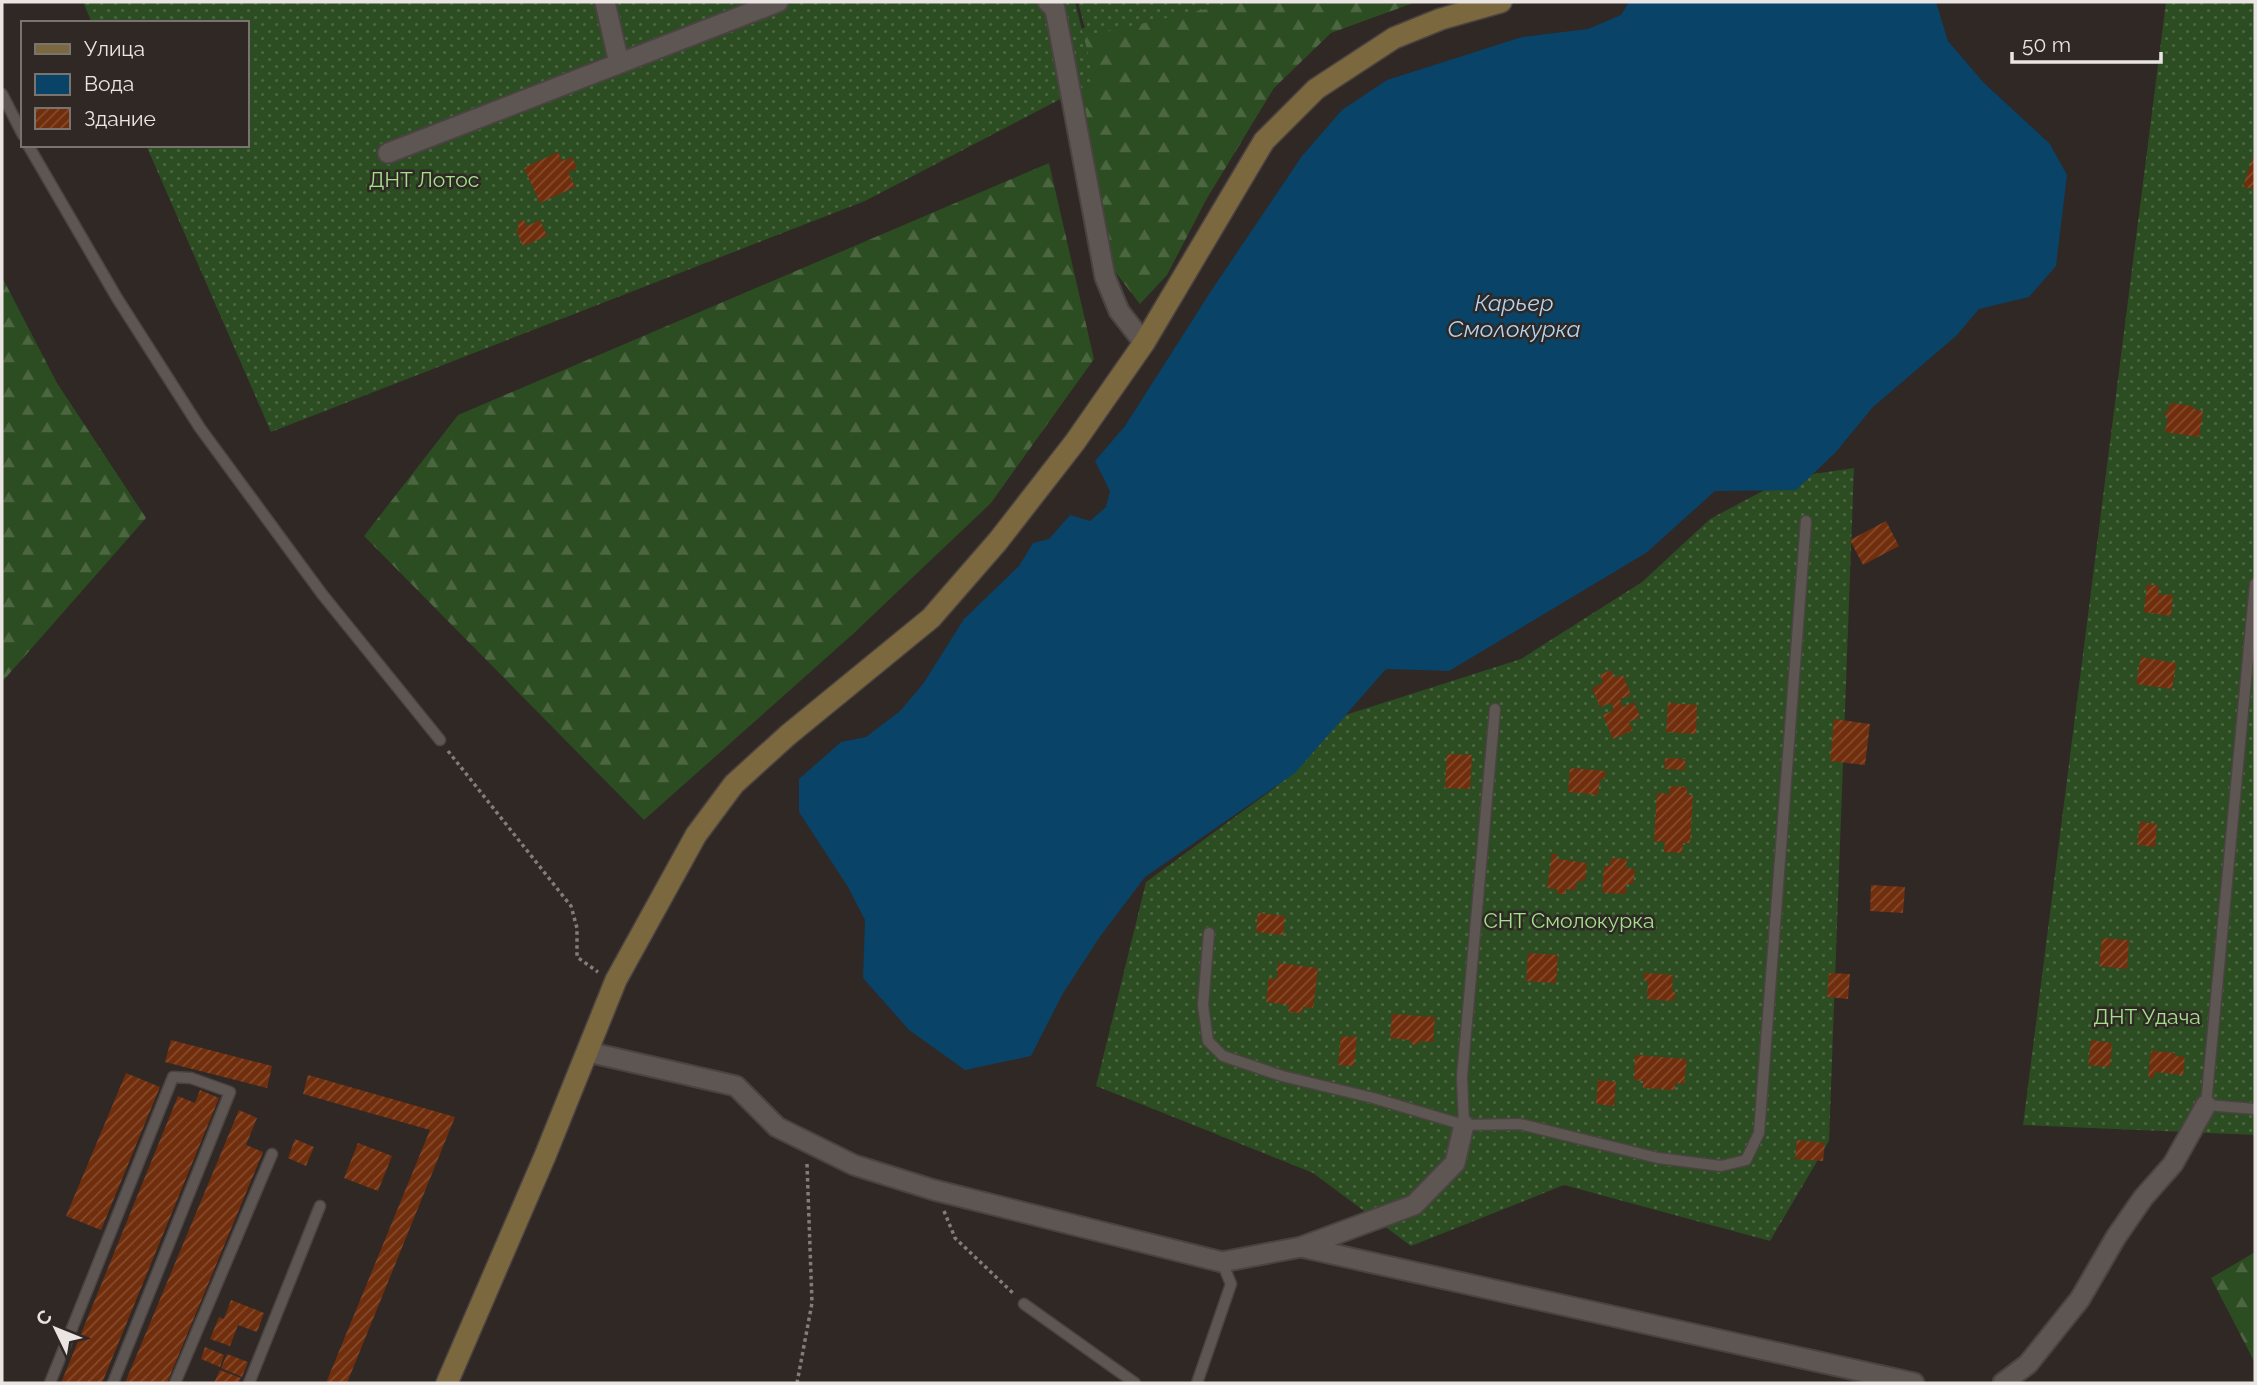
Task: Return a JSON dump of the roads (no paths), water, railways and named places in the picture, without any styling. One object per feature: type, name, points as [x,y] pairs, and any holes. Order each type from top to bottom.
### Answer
[{"type":"street","points":[[605,2],[619,63]]},
{"type":"street","points":[[388,153],[778,2]]},
{"type":"street","points":[[1048,2],[1055,9],[1105,277],[1119,311],[1144,343]]},
{"type":"street","points":[[447,1383],[616,981],[696,835],[734,784],[788,735],[931,618],[1016,519],[1075,442],[1144,343],[1264,141],[1317,89],[1394,38],[1441,19],[1501,2]]},
{"type":"street","points":[[588,1052],[736,1086],[777,1127],[854,1165],[934,1190],[1222,1262],[1301,1247],[1414,1205],[1455,1163],[1464,1125]]},
{"type":"street","points":[[2003,1383],[2028,1364],[2080,1299],[2116,1237],[2143,1198],[2173,1164],[2206,1105]]},
{"type":"street","points":[[1301,1247],[1914,1383]]},
{"type":"lane","points":[[2,94],[21,131]]},
{"type":"lane","points":[[29,147],[117,298],[200,428],[322,594],[440,740]]},
{"type":"lane","points":[[1209,933],[1203,1005],[1208,1041],[1223,1056],[1282,1076],[1373,1098],[1464,1125],[1520,1124],[1658,1158],[1696,1163],[1721,1166],[1746,1160],[1759,1133],[1805,520]]},
{"type":"lane","points":[[2255,584],[2206,1105],[2255,1109]]},
{"type":"lane","points":[[1464,1125],[1462,1077],[1495,709]]},
{"type":"lane","points":[[50,1383],[173,1077],[191,1078],[230,1092],[113,1383]]},
{"type":"lane","points":[[175,1383],[272,1154]]},
{"type":"lane","points":[[249,1383],[320,1206]]},
{"type":"lane","points":[[1197,1383],[1231,1284],[1222,1262]]},
{"type":"lane","points":[[1024,1304],[1135,1383]]},
{"type":"water","name":"Карьер Смолокурка","points":[[1629,2],[1936,2],[1948,41],[1984,83],[2050,144],[2067,175],[2056,266],[2029,297],[1979,309],[1956,336],[1873,407],[1835,453],[1796,490],[1715,491],[1646,553],[1449,671],[1386,669],[1295,773],[1145,877],[1099,938],[1062,995],[1031,1056],[965,1070],[909,1030],[863,978],[865,920],[848,887],[799,812],[799,779],[841,742],[866,737],[900,711],[923,684],[964,619],[1019,566],[1033,543],[1049,539],[1070,515],[1090,521],[1106,507],[1110,491],[1095,461],[1125,426],[1302,156],[1342,110],[1387,80],[1522,37],[1588,29],[1621,15]]},
{"type":"park label","name":"ДНТ Лотос","points":[[424,180]]},
{"type":"park label","name":"СНТ Смолокурка","points":[[1569,921]]},
{"type":"park label","name":"ДНТ Удача","points":[[2147,1017]]}]
